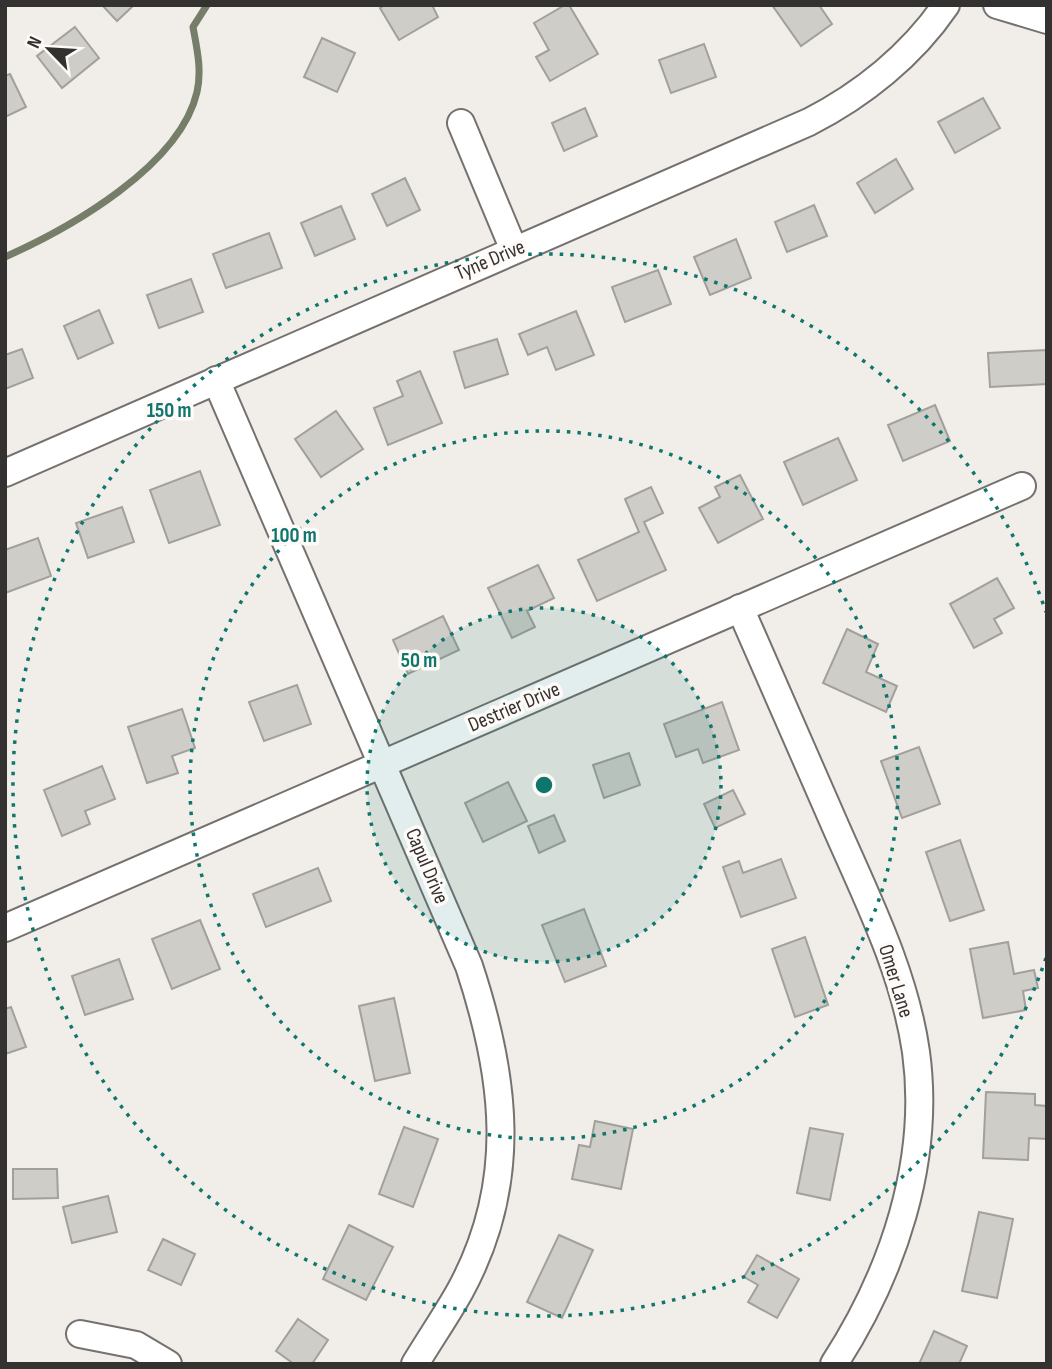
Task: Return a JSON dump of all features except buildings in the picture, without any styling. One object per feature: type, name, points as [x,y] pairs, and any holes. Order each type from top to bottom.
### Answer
[{"type":"street","name":"Tyne Drive","points":[[5,473],[835,109],[903,54],[946,5]]},
{"type":"street","points":[[997,5],[1047,20]]},
{"type":"street","points":[[461,123],[514,250]]},
{"type":"street","name":"Capul Drive","points":[[216,380],[384,763],[469,966],[491,1042],[503,1129],[500,1174],[481,1244],[461,1290],[415,1364]]},
{"type":"street","name":"Destrier Drive","points":[[5,928],[1023,486]]},
{"type":"street","name":"Omer Lane","points":[[740,608],[891,958],[916,1050],[919,1105],[916,1142],[898,1231],[873,1299],[834,1364]]},
{"type":"street","points":[[80,1334],[136,1345],[168,1364]]},
{"type":"waterway","points":[[5,257],[90,212],[146,169],[169,145],[187,119],[197,92],[199,68],[193,27],[207,5]]}]
